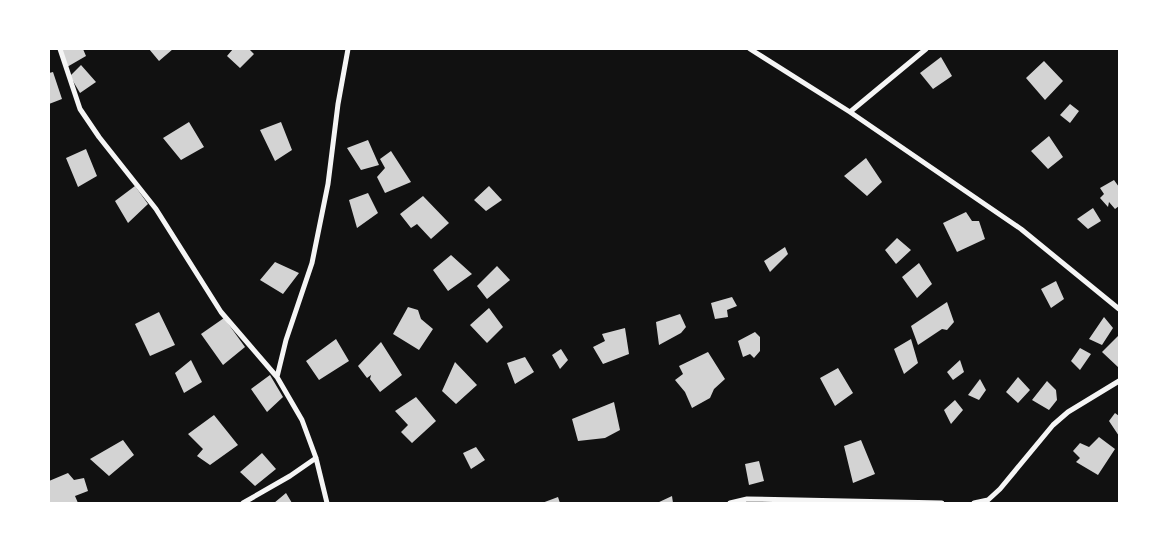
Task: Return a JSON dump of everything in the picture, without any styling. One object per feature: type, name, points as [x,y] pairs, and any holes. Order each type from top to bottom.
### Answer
[{"type":"street","points":[[60,49],[80,109],[99,137],[156,209],[221,312],[277,376],[302,420],[316,458],[328,503]]},
{"type":"street","points":[[277,376],[286,340],[312,263],[328,184],[338,104],[348,49]]},
{"type":"street","points":[[750,49],[850,112],[1021,229],[1119,309]]},
{"type":"street","points":[[850,112],[926,49]]},
{"type":"street","points":[[974,503],[988,500],[1000,490],[1053,425],[1068,412],[1119,381]]},
{"type":"street","points":[[243,503],[290,476],[316,458]]},
{"type":"street","points":[[730,503],[747,499],[942,503]]},
{"type":"building","points":[[61,49],[83,49],[86,56],[67,67]]},
{"type":"building","points":[[149,49],[173,49],[159,61]]},
{"type":"building","points":[[233,49],[249,49],[254,54],[240,68],[227,56]]},
{"type":"building","points":[[941,57],[952,76],[933,89],[920,73]]},
{"type":"building","points":[[1044,61],[1063,81],[1045,100],[1026,78]]},
{"type":"building","points":[[81,65],[96,82],[80,93],[70,76]]},
{"type":"building","points":[[53,72],[62,99],[49,104],[49,73]]},
{"type":"building","points":[[1070,104],[1079,111],[1070,123],[1060,115]]},
{"type":"building","points":[[189,122],[204,147],[181,160],[163,138]]},
{"type":"building","points":[[281,122],[292,150],[275,161],[260,130]]},
{"type":"building","points":[[1049,136],[1063,157],[1048,169],[1031,151]]},
{"type":"building","points":[[368,140],[379,165],[361,170],[347,148]]},
{"type":"building","points":[[86,149],[97,176],[78,187],[66,158]]},
{"type":"building","points":[[391,151],[411,182],[385,193],[377,177],[385,168],[380,159]]},
{"type":"building","points":[[866,158],[882,182],[867,196],[844,176]]},
{"type":"building","points":[[1114,180],[1119,187],[1119,206],[1115,209],[1109,202],[1108,207],[1100,198],[1104,194],[1100,188]]},
{"type":"building","points":[[135,186],[148,204],[128,223],[115,201]]},
{"type":"building","points":[[489,186],[502,200],[486,211],[474,200]]},
{"type":"building","points":[[368,193],[378,213],[357,228],[349,200]]},
{"type":"building","points":[[423,196],[449,223],[431,239],[417,224],[411,228],[400,214]]},
{"type":"building","points":[[1093,208],[1101,221],[1088,229],[1077,219]]},
{"type":"building","points":[[966,212],[972,221],[979,221],[985,239],[957,252],[943,223]]},
{"type":"building","points":[[897,238],[911,250],[896,264],[885,250]]},
{"type":"building","points":[[785,247],[788,254],[770,272],[764,261]]},
{"type":"building","points":[[451,255],[472,274],[448,291],[433,270]]},
{"type":"building","points":[[275,262],[299,273],[283,294],[260,280]]},
{"type":"building","points":[[919,263],[932,284],[917,298],[902,277]]},
{"type":"building","points":[[497,266],[510,280],[487,299],[477,286]]},
{"type":"building","points":[[1056,281],[1064,299],[1051,308],[1041,289]]},
{"type":"building","points":[[732,297],[737,306],[727,310],[728,317],[715,319],[711,303]]},
{"type":"building","points":[[947,302],[954,322],[947,330],[942,329],[918,345],[911,326]]},
{"type":"building","points":[[408,307],[418,310],[421,319],[433,329],[419,350],[393,334]]},
{"type":"building","points":[[489,308],[503,327],[487,343],[470,325]]},
{"type":"building","points":[[159,312],[175,345],[150,356],[135,324]]},
{"type":"building","points":[[680,314],[686,327],[681,333],[659,345],[656,322]]},
{"type":"building","points":[[1104,317],[1113,328],[1102,345],[1089,339]]},
{"type":"building","points":[[224,318],[245,347],[223,365],[201,334]]},
{"type":"building","points":[[625,328],[629,354],[603,364],[593,347],[605,341],[602,334]]},
{"type":"building","points":[[755,332],[760,337],[760,351],[754,358],[750,354],[743,357],[738,341]]},
{"type":"building","points":[[1119,335],[1119,368],[1102,352]]},
{"type":"building","points":[[336,339],[349,361],[319,380],[306,361]]},
{"type":"building","points":[[911,339],[918,363],[904,374],[894,349]]},
{"type":"building","points":[[381,342],[402,375],[380,392],[370,379],[371,375],[367,378],[358,366]]},
{"type":"building","points":[[1080,348],[1091,354],[1080,370],[1071,361]]},
{"type":"building","points":[[561,349],[568,360],[560,369],[552,355]]},
{"type":"building","points":[[708,352],[725,379],[714,389],[710,398],[692,408],[685,392],[675,380],[683,374],[679,366]]},
{"type":"building","points":[[525,357],[534,372],[515,384],[507,363]]},
{"type":"building","points":[[191,360],[202,382],[184,393],[175,373]]},
{"type":"building","points":[[960,360],[964,372],[953,380],[947,372]]},
{"type":"building","points":[[455,362],[477,385],[456,404],[442,391]]},
{"type":"building","points":[[838,368],[853,393],[835,406],[820,378]]},
{"type":"building","points":[[270,375],[283,397],[267,412],[251,389]]},
{"type":"building","points":[[1018,377],[1030,390],[1018,403],[1006,392]]},
{"type":"building","points":[[980,379],[986,390],[979,400],[968,395]]},
{"type":"building","points":[[1047,381],[1056,390],[1057,400],[1049,410],[1032,400]]},
{"type":"building","points":[[416,397],[436,421],[412,443],[401,432],[408,425],[395,411]]},
{"type":"building","points":[[955,400],[963,410],[951,424],[944,410]]},
{"type":"building","points":[[614,402],[620,430],[605,438],[578,441],[572,419]]},
{"type":"building","points":[[1115,413],[1119,416],[1119,436],[1109,421]]},
{"type":"building","points":[[214,415],[238,445],[210,465],[197,456],[203,449],[188,434]]},
{"type":"building","points":[[1099,437],[1115,449],[1098,475],[1076,462],[1080,458],[1073,451],[1080,443],[1089,447]]},
{"type":"building","points":[[123,440],[134,455],[109,476],[90,459]]},
{"type":"building","points":[[861,440],[875,474],[853,483],[844,446]]},
{"type":"building","points":[[476,447],[485,460],[471,469],[463,453]]},
{"type":"building","points":[[262,453],[276,469],[255,486],[240,472]]},
{"type":"building","points":[[759,461],[764,481],[749,485],[745,464]]},
{"type":"building","points":[[68,473],[74,480],[84,478],[88,491],[75,496],[78,503],[49,503],[49,481]]},
{"type":"building","points":[[286,493],[292,503],[274,503]]},
{"type":"building","points":[[672,496],[673,503],[657,503]]},
{"type":"building","points":[[558,497],[560,503],[542,503]]}]
